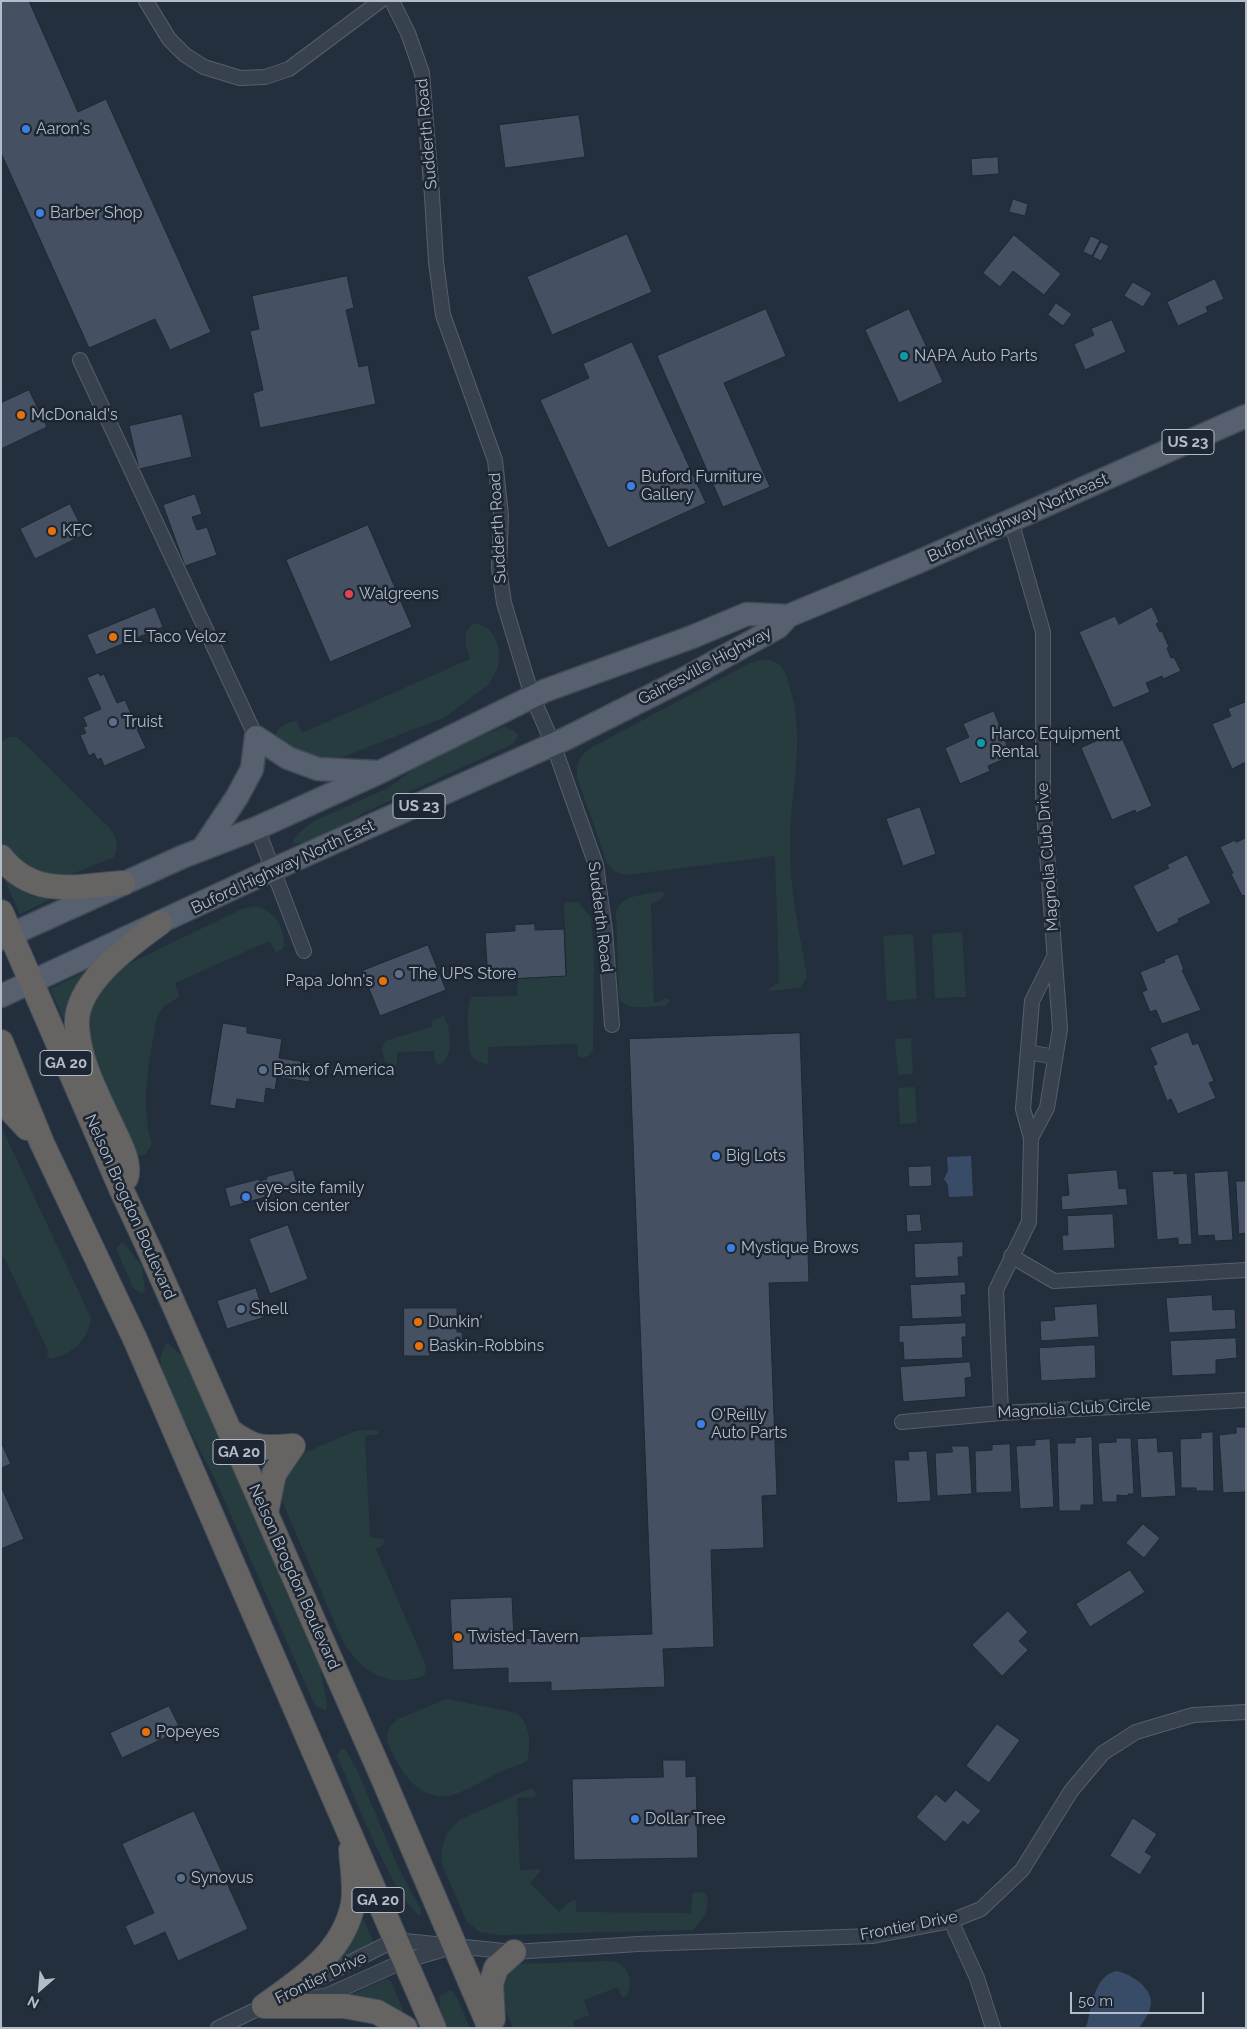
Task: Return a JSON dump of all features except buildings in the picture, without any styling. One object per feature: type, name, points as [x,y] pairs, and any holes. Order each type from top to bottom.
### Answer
[{"type":"highway","points":[[1,857],[6,864],[40,886],[57,888],[123,883]]},
{"type":"highway","name":"Nelson Brogdon Boulevard","points":[[1,912],[6,937],[31,982],[492,2028]]},
{"type":"highway","points":[[122,1191],[128,1172],[126,1164],[119,1141],[83,1059],[76,1025],[86,990],[106,966],[129,945],[160,923]]},
{"type":"highway","name":"GA 20","points":[[1,1042],[42,1143],[135,1339],[434,2028]]},
{"type":"highway","points":[[1,1090],[13,1113],[42,1143]]},
{"type":"highway","points":[[230,1431],[247,1443],[263,1448],[293,1446],[274,1474],[266,1513]]},
{"type":"highway","points":[[258,2009],[313,1971],[340,1940],[353,1904],[351,1839]]},
{"type":"highway","points":[[492,2028],[491,1984],[496,1968],[514,1952]]},
{"type":"highway","points":[[258,2009],[344,2006],[377,2012],[405,2028]]},
{"type":"main road","name":"Buford Highway Northeast","points":[[788,616],[1012,521],[1246,416]]},
{"type":"main road","name":"Gainesville Highway","points":[[532,696],[692,637],[747,614],[788,616]]},
{"type":"main road","name":"Gainesville Highway","points":[[559,742],[693,674],[778,627],[788,616]]},
{"type":"main road","name":"US 23","points":[[6,937],[123,883],[203,848],[257,828],[380,772],[532,696]]},
{"type":"main road","points":[[203,848],[238,797],[252,769],[256,737],[288,758],[318,769],[380,772]]},
{"type":"main road","name":"Buford Highway North East","points":[[1,996],[272,870],[559,742]]},
{"type":"street","points":[[146,1],[169,39],[185,55],[204,67],[240,78],[265,77],[289,69],[380,1]]},
{"type":"street","name":"Sudderth Road","points":[[392,1],[408,32],[422,73],[436,262],[443,315],[495,460],[501,516],[500,586],[532,696],[559,742],[596,865],[605,931],[612,1025]]},
{"type":"street","points":[[80,360],[256,737]]},
{"type":"street","name":"Magnolia Club Drive","points":[[1012,521],[1043,632],[1043,799],[1052,917],[1053,958],[1060,1029],[1047,1108],[1031,1138]]},
{"type":"street","points":[[257,828],[304,951]]},
{"type":"street","name":"Magnolia Club Drive","points":[[1001,1413],[996,1290],[1029,1222],[1031,1138],[1023,1109],[1032,1001],[1053,958]]},
{"type":"street","points":[[1028,1052],[1056,1057]]},
{"type":"street","points":[[1011,1256],[1054,1281],[1246,1270]]},
{"type":"street","name":"Magnolia Club Circle","points":[[902,1422],[1001,1413],[1246,1400]]},
{"type":"street","name":"Frontier Drive","points":[[258,2009],[400,1951],[456,1946],[514,1952],[638,1944],[874,1936],[951,1922],[981,1909],[1022,1870],[1071,1791],[1103,1753],[1136,1732],[1193,1715],[1246,1712]]},
{"type":"street","points":[[951,1922],[977,1978],[993,2028]]},
{"type":"street","name":"Frontier Drive","points":[[258,2009],[328,1995],[400,1951],[456,1946]]},
{"type":"street","points":[[218,2028],[258,2009]]},
{"type":"green space","points":[[474,624],[479,624],[489,629],[494,636],[499,649],[498,668],[489,684],[445,717],[335,760],[316,763],[275,738],[277,731],[285,724],[297,721],[302,733],[470,659],[466,645],[466,636],[467,631]]},
{"type":"green space","points":[[765,659],[776,663],[783,670],[795,708],[797,747],[790,861],[807,977],[800,988],[769,991],[779,982],[775,856],[627,875],[615,872],[607,863],[577,777],[578,763],[584,753],[592,747],[750,663]]},
{"type":"green space","points":[[505,726],[517,733],[518,736],[513,744],[361,814],[325,837],[296,844],[294,842],[293,840],[299,833],[314,821],[388,788],[427,760]]},
{"type":"green space","points":[[11,737],[17,737],[26,745],[110,828],[116,842],[114,857],[67,876],[50,875],[36,871],[9,854],[1,842],[1,742]]},
{"type":"green space","points":[[3,876],[49,897],[51,899],[20,914]]},
{"type":"green space","points":[[661,891],[664,893],[663,898],[651,904],[654,1003],[668,998],[669,1002],[665,1006],[626,1005],[619,997],[616,912],[619,906],[629,898]]},
{"type":"green space","points":[[566,902],[579,903],[591,918],[594,950],[593,1050],[588,1056],[582,1058],[578,1056],[577,1044],[488,1047],[488,1063],[486,1065],[474,1059],[470,1054],[468,1024],[468,1008],[472,997],[517,996],[518,979],[567,976],[564,905]]},
{"type":"green space","points":[[256,906],[268,912],[277,921],[283,932],[284,946],[276,952],[269,941],[175,983],[179,996],[163,1008],[158,1015],[149,1067],[146,1113],[152,1144],[146,1154],[136,1156],[85,1044],[91,1002],[122,967],[242,909]]},
{"type":"green space","points":[[962,932],[966,997],[935,998],[932,934]]},
{"type":"green space","points":[[913,934],[917,999],[887,1001],[883,936]]},
{"type":"green space","points":[[89,970],[66,1020],[64,1020],[50,989]]},
{"type":"green space","points":[[444,1016],[450,1035],[450,1042],[448,1056],[440,1065],[435,1062],[434,1051],[397,1052],[397,1063],[395,1066],[385,1062],[382,1049],[385,1041],[431,1027],[433,1019]]},
{"type":"green space","points":[[911,1038],[913,1074],[898,1075],[895,1039]]},
{"type":"green space","points":[[915,1087],[917,1123],[900,1124],[898,1088]]},
{"type":"green space","points":[[1,1126],[91,1318],[87,1333],[78,1345],[66,1354],[50,1359],[46,1354],[49,1353],[4,1257],[1,1257]]},
{"type":"green space","points":[[123,1242],[142,1266],[145,1291],[142,1294],[133,1288],[116,1248]]},
{"type":"green space","points":[[166,1344],[170,1345],[186,1360],[320,1667],[327,1706],[325,1710],[317,1707],[312,1699],[215,1479],[164,1380],[160,1358]]},
{"type":"green space","points":[[355,1431],[378,1431],[379,1434],[365,1436],[370,1537],[385,1539],[383,1545],[376,1549],[427,1668],[424,1676],[408,1680],[392,1680],[377,1675],[363,1666],[349,1651],[334,1622],[281,1498],[280,1484],[295,1457]]},
{"type":"green space","points":[[447,1699],[517,1713],[522,1718],[527,1729],[528,1760],[453,1795],[437,1796],[429,1794],[415,1785],[404,1773],[390,1747],[387,1738],[389,1729],[398,1719]]},
{"type":"green space","points":[[341,1749],[345,1749],[356,1768],[399,1869],[421,1910],[420,1916],[409,1905],[397,1887],[374,1842],[337,1756]]},
{"type":"green space","points":[[531,1788],[536,1793],[535,1797],[517,1798],[520,1870],[539,1869],[540,1872],[530,1883],[559,1912],[573,1899],[576,1901],[576,1912],[691,1913],[692,1895],[695,1892],[705,1893],[707,1898],[707,1908],[703,1918],[693,1930],[501,1935],[480,1932],[467,1922],[443,1867],[441,1860],[446,1835],[459,1820]]},
{"type":"green space","points":[[360,1912],[374,1943],[336,1964],[333,1959]]},
{"type":"green space","points":[[611,1961],[622,1966],[629,1975],[630,1987],[624,1998],[618,1987],[584,2000],[589,2015],[573,2021],[575,2028],[513,2028],[498,1989],[509,1968],[516,1964]]},
{"type":"green space","points":[[385,1979],[391,1981],[405,2015],[347,1997]]},
{"type":"green space","points":[[451,1990],[457,1998],[470,2028],[448,2028],[441,2012],[439,1996]]},
{"type":"water","points":[[971,1156],[973,1196],[949,1197],[948,1185],[944,1179],[948,1171],[947,1157]]},
{"type":"water","points":[[1116,1971],[1133,1978],[1144,1986],[1151,2003],[1147,2016],[1139,2028],[1086,2028],[1098,1986],[1108,1974]]},
{"type":"place","name":"Aaron's","points":[[26,129]]},
{"type":"place","name":"Barber Shop","points":[[40,213]]},
{"type":"place","name":"NAPA Auto Parts","points":[[904,356]]},
{"type":"place","name":"McDonald's","points":[[21,415]]},
{"type":"place","name":"Buford Furniture Gallery","points":[[631,486]]},
{"type":"place","name":"KFC","points":[[52,531]]},
{"type":"place","name":"Walgreens","points":[[349,594]]},
{"type":"place","name":"EL Taco Veloz","points":[[113,637]]},
{"type":"place","name":"Truist","points":[[113,722]]},
{"type":"place","name":"Harco Equipment Rental","points":[[981,743]]},
{"type":"place","name":"The UPS Store","points":[[399,974]]},
{"type":"place","name":"Papa John's","points":[[383,981]]},
{"type":"place","name":"Bank of America","points":[[263,1070]]},
{"type":"place","name":"Big Lots","points":[[716,1156]]},
{"type":"place","name":"eye-site family vision center","points":[[246,1197]]},
{"type":"place","name":"Mystique Brows","points":[[731,1248]]},
{"type":"place","name":"Shell","points":[[241,1309]]},
{"type":"place","name":"Dunkin'","points":[[418,1322]]},
{"type":"place","name":"Baskin-Robbins","points":[[419,1346]]},
{"type":"place","name":"O'Reilly Auto Parts","points":[[701,1424]]},
{"type":"place","name":"Twisted Tavern","points":[[458,1637]]},
{"type":"place","name":"Popeyes","points":[[146,1732]]},
{"type":"place","name":"Dollar Tree","points":[[635,1819]]},
{"type":"place","name":"Synovus","points":[[181,1878]]}]
